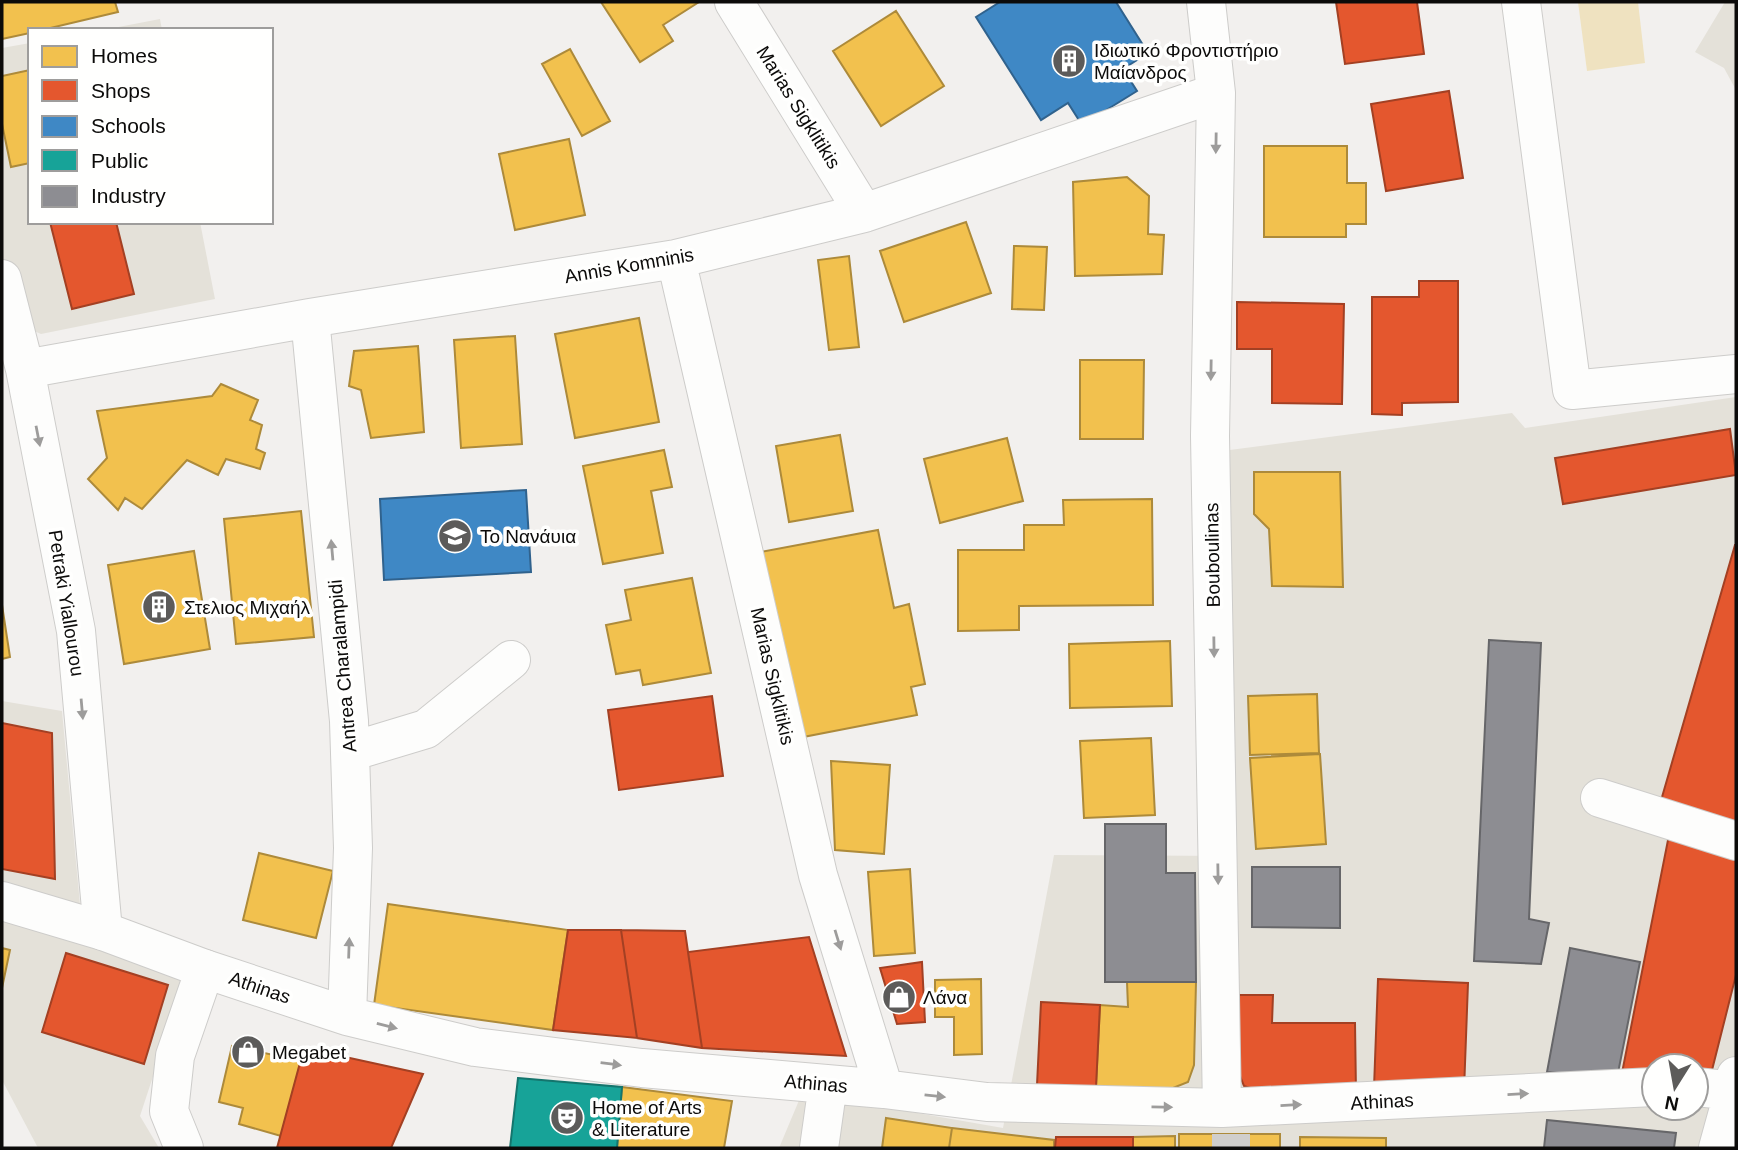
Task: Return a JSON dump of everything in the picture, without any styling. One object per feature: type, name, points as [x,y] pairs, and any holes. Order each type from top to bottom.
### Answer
[{"type":"street","name":"Marias Sigklitikis","points":[[734,2],[864,213]]},
{"type":"street","name":"Bouboulinas","points":[[1206,2],[1216,93],[1210,436],[1222,1108]]},
{"type":"street","points":[[1521,2],[1572,390],[1736,374]]},
{"type":"street","name":"Annis Komninis","points":[[25,369],[310,318],[676,259],[864,213],[1216,93]]},
{"type":"street","name":"Marias Sigklitikis","points":[[676,259],[818,875],[884,1088]]},
{"type":"street","name":"Petraki Yiallourou","points":[[2,279],[25,369],[76,631],[103,931]]},
{"type":"street","name":"Antrea Charalampidi","points":[[310,318],[349,721],[354,848],[347,1016]]},
{"type":"street","points":[[349,752],[426,729],[511,660]]},
{"type":"street","points":[[1600,798],[1736,841]]},
{"type":"street","name":"Athinas","points":[[2,901],[103,931],[205,969],[347,1016],[475,1047],[642,1068],[884,1088],[987,1102],[1222,1108],[1640,1088]]},
{"type":"street","points":[[184,1148],[169,1111],[175,1056],[205,969]]},
{"type":"street","points":[[819,1148],[828,1084]]},
{"type":"street","points":[[1710,1087],[1735,1086],[1718,1148]]},
{"type":"shaded area","points":[[1578,2],[1638,2],[1645,63],[1587,71]]},
{"type":"shaded area","points":[[1725,2],[1736,2],[1736,90],[1724,68],[1695,52]]},
{"type":"shaded area","points":[[160,19],[162,28],[113,28]]},
{"type":"shaded area","points":[[28,43],[28,224],[200,224],[215,299],[41,334],[2,317],[2,48]]},
{"type":"shaded area","points":[[1736,397],[1736,1148],[779,1148],[800,1098],[900,1110],[1003,1128],[1054,855],[1234,856],[1222,451],[1512,413],[1525,428]]},
{"type":"shaded area","points":[[2,701],[62,711],[80,905],[2,884]]},
{"type":"shaded area","points":[[2,917],[186,976],[140,1116],[159,1148],[38,1148],[2,1080]]},
{"type":"building: Homes","points":[[2,2],[115,2],[118,12],[50,28],[28,28],[28,33],[2,39]]},
{"type":"building: Homes","points":[[601,2],[699,2],[663,25],[673,41],[640,62]]},
{"type":"building: Homes","points":[[896,11],[944,86],[881,126],[833,51]]},
{"type":"building: Homes","points":[[570,49],[610,121],[582,136],[542,64]]},
{"type":"building: Homes","points":[[28,70],[28,163],[11,167],[2,124],[2,76]]},
{"type":"building: Homes","points":[[569,139],[585,215],[515,230],[499,154]]},
{"type":"building: Homes","points":[[1264,146],[1347,146],[1347,183],[1366,183],[1366,224],[1346,224],[1346,237],[1264,237]]},
{"type":"building: Homes","points":[[1127,177],[1149,196],[1148,234],[1164,235],[1162,274],[1075,276],[1073,182]]},
{"type":"building: Homes","points":[[966,222],[991,293],[904,322],[880,251]]},
{"type":"building: Homes","points":[[1014,246],[1047,247],[1044,310],[1012,309]]},
{"type":"building: Homes","points":[[849,256],[859,347],[829,350],[818,260]]},
{"type":"building: Homes","points":[[639,318],[659,422],[575,438],[555,334]]},
{"type":"building: Homes","points":[[515,336],[522,444],[461,448],[454,340]]},
{"type":"building: Homes","points":[[418,346],[424,432],[371,438],[361,390],[349,386],[354,351]]},
{"type":"building: Homes","points":[[1080,360],[1144,360],[1143,439],[1080,439]]},
{"type":"building: Homes","points":[[221,384],[258,400],[250,420],[262,425],[256,449],[265,453],[260,469],[226,459],[218,475],[187,460],[142,509],[125,498],[118,510],[88,479],[107,458],[97,411],[212,396]]},
{"type":"building: Homes","points":[[840,435],[853,511],[789,522],[776,446]]},
{"type":"building: Homes","points":[[1007,438],[1023,501],[940,523],[924,459]]},
{"type":"building: Homes","points":[[664,450],[672,487],[651,491],[663,553],[603,564],[583,466]]},
{"type":"building: Homes","points":[[1254,472],[1340,472],[1343,587],[1272,586],[1269,529],[1254,514]]},
{"type":"building: Homes","points":[[1152,499],[1153,605],[1019,606],[1019,630],[958,631],[958,550],[1024,550],[1024,525],[1064,525],[1063,500]]},
{"type":"building: Homes","points":[[301,511],[314,637],[236,644],[224,519]]},
{"type":"building: Homes","points":[[878,530],[894,608],[909,604],[925,684],[911,687],[917,715],[798,738],[761,552]]},
{"type":"building: Homes","name":"Στελιος Μιχαήλ","points":[[194,551],[210,649],[124,664],[108,565]]},
{"type":"building: Homes","points":[[692,578],[711,673],[643,685],[640,670],[616,674],[606,625],[631,620],[625,590]]},
{"type":"building: Homes","points":[[2,605],[10,657],[2,659]]},
{"type":"building: Homes","points":[[1170,641],[1172,706],[1070,708],[1069,644]]},
{"type":"building: Homes","points":[[1317,694],[1319,753],[1250,755],[1248,696]]},
{"type":"building: Homes","points":[[1151,738],[1155,815],[1084,818],[1080,741]]},
{"type":"building: Homes","points":[[1320,754],[1326,844],[1256,849],[1250,758]]},
{"type":"building: Homes","points":[[831,761],[890,765],[884,854],[835,850]]},
{"type":"building: Homes","points":[[259,853],[333,871],[316,938],[243,920]]},
{"type":"building: Homes","points":[[910,869],[915,953],[874,956],[868,872]]},
{"type":"building: Homes","points":[[388,904],[568,930],[553,1030],[374,1005]]},
{"type":"building: Homes","points":[[2,948],[10,950],[2,988]]},
{"type":"building: Homes","points":[[981,979],[982,1054],[954,1055],[954,1017],[935,1017],[935,980]]},
{"type":"building: Homes","points":[[1127,982],[1196,982],[1194,1065],[1188,1082],[1168,1090],[1096,1087],[1100,1005],[1128,1007]]},
{"type":"building: Homes","points":[[232,1046],[301,1061],[281,1136],[239,1124],[243,1108],[219,1102]]},
{"type":"building: Homes","points":[[622,1087],[732,1101],[724,1148],[617,1148]]},
{"type":"building: Homes","points":[[886,1118],[952,1128],[949,1148],[882,1148]]},
{"type":"building: Homes","points":[[952,1128],[1054,1140],[1054,1148],[949,1148]]},
{"type":"building: Homes","points":[[1179,1134],[1280,1134],[1280,1148],[1179,1148]]},
{"type":"building: Homes","points":[[1175,1136],[1175,1148],[1133,1148],[1133,1137]]},
{"type":"building: Homes","points":[[1300,1137],[1386,1138],[1386,1148],[1300,1148]]},
{"type":"building: Shops","points":[[1336,2],[1417,2],[1424,54],[1345,64]]},
{"type":"building: Shops","points":[[1449,91],[1463,178],[1386,191],[1371,104]]},
{"type":"building: Shops","points":[[51,224],[116,224],[134,294],[72,309]]},
{"type":"building: Shops","points":[[1419,281],[1458,281],[1458,402],[1402,403],[1402,415],[1372,414],[1372,297],[1419,297]]},
{"type":"building: Shops","points":[[1237,302],[1344,304],[1342,404],[1272,403],[1272,349],[1237,349]]},
{"type":"building: Shops","points":[[1730,429],[1736,475],[1563,504],[1555,458]]},
{"type":"building: Shops","points":[[1736,545],[1736,827],[1660,804]]},
{"type":"building: Shops","points":[[712,696],[723,776],[619,790],[608,710]]},
{"type":"building: Shops","points":[[2,723],[52,733],[55,879],[2,869]]},
{"type":"building: Shops","points":[[1669,835],[1736,855],[1736,975],[1710,1078],[1710,1052],[1640,1052],[1640,1078],[1621,1078]]},
{"type":"building: Shops","points":[[568,930],[621,930],[637,1038],[553,1030]]},
{"type":"building: Shops","points":[[621,930],[685,931],[702,1048],[637,1038]]},
{"type":"building: Shops","points":[[809,937],[846,1056],[702,1048],[688,952]]},
{"type":"building: Shops","points":[[66,953],[168,985],[144,1064],[42,1032]]},
{"type":"building: Shops","points":[[922,962],[925,1022],[897,1024],[880,968]]},
{"type":"building: Shops","points":[[1378,979],[1468,983],[1464,1091],[1374,1088]]},
{"type":"building: Shops","points":[[1236,995],[1273,995],[1272,1023],[1355,1023],[1356,1093],[1269,1094],[1244,1086],[1235,1064]]},
{"type":"building: Shops","points":[[1041,1002],[1100,1005],[1096,1087],[1037,1085]]},
{"type":"building: Shops","points":[[304,1048],[423,1074],[391,1148],[277,1148]]},
{"type":"building: Shops","points":[[1056,1137],[1133,1137],[1133,1148],[1055,1148]]},
{"type":"building: Schools","name":"Ιδιωτικό Φροντιστήριο Μαίανδρος","points":[[1000,2],[1116,2],[1148,53],[1123,69],[1137,91],[1082,125],[1068,103],[1041,120],[976,17]]},
{"type":"building: Schools","name":"Το Νανάυια","points":[[526,490],[531,572],[384,580],[380,499]]},
{"type":"building: Public","name":"Home of Arts & Literature","points":[[518,1078],[622,1087],[617,1148],[510,1148]]},
{"type":"building: Industry","points":[[1489,640],[1541,643],[1529,919],[1549,923],[1541,964],[1474,961]]},
{"type":"building: Industry","points":[[1105,824],[1166,824],[1166,873],[1195,873],[1196,982],[1105,982]]},
{"type":"building: Industry","points":[[1252,867],[1340,867],[1340,928],[1252,927]]},
{"type":"building: Industry","points":[[1570,948],[1640,962],[1617,1078],[1547,1072]]},
{"type":"building: Industry","points":[[1547,1120],[1676,1133],[1674,1148],[1544,1148]]},
{"type":"tunnel","points":[[1231,1134],[1231,1148]]},
{"type":"place","name":"Ιδιωτικό Φροντιστήριο Μαίανδρος","points":[[1069,61]]},
{"type":"place","name":"Το Νανάυια","points":[[455,536]]},
{"type":"place","name":"Στελιος Μιχαήλ","points":[[159,607]]},
{"type":"place","name":"Λάνα","points":[[899,997]]},
{"type":"place","name":"Megabet","points":[[248,1052]]},
{"type":"place","name":"Home of Arts & Literature","points":[[567,1118]]}]
